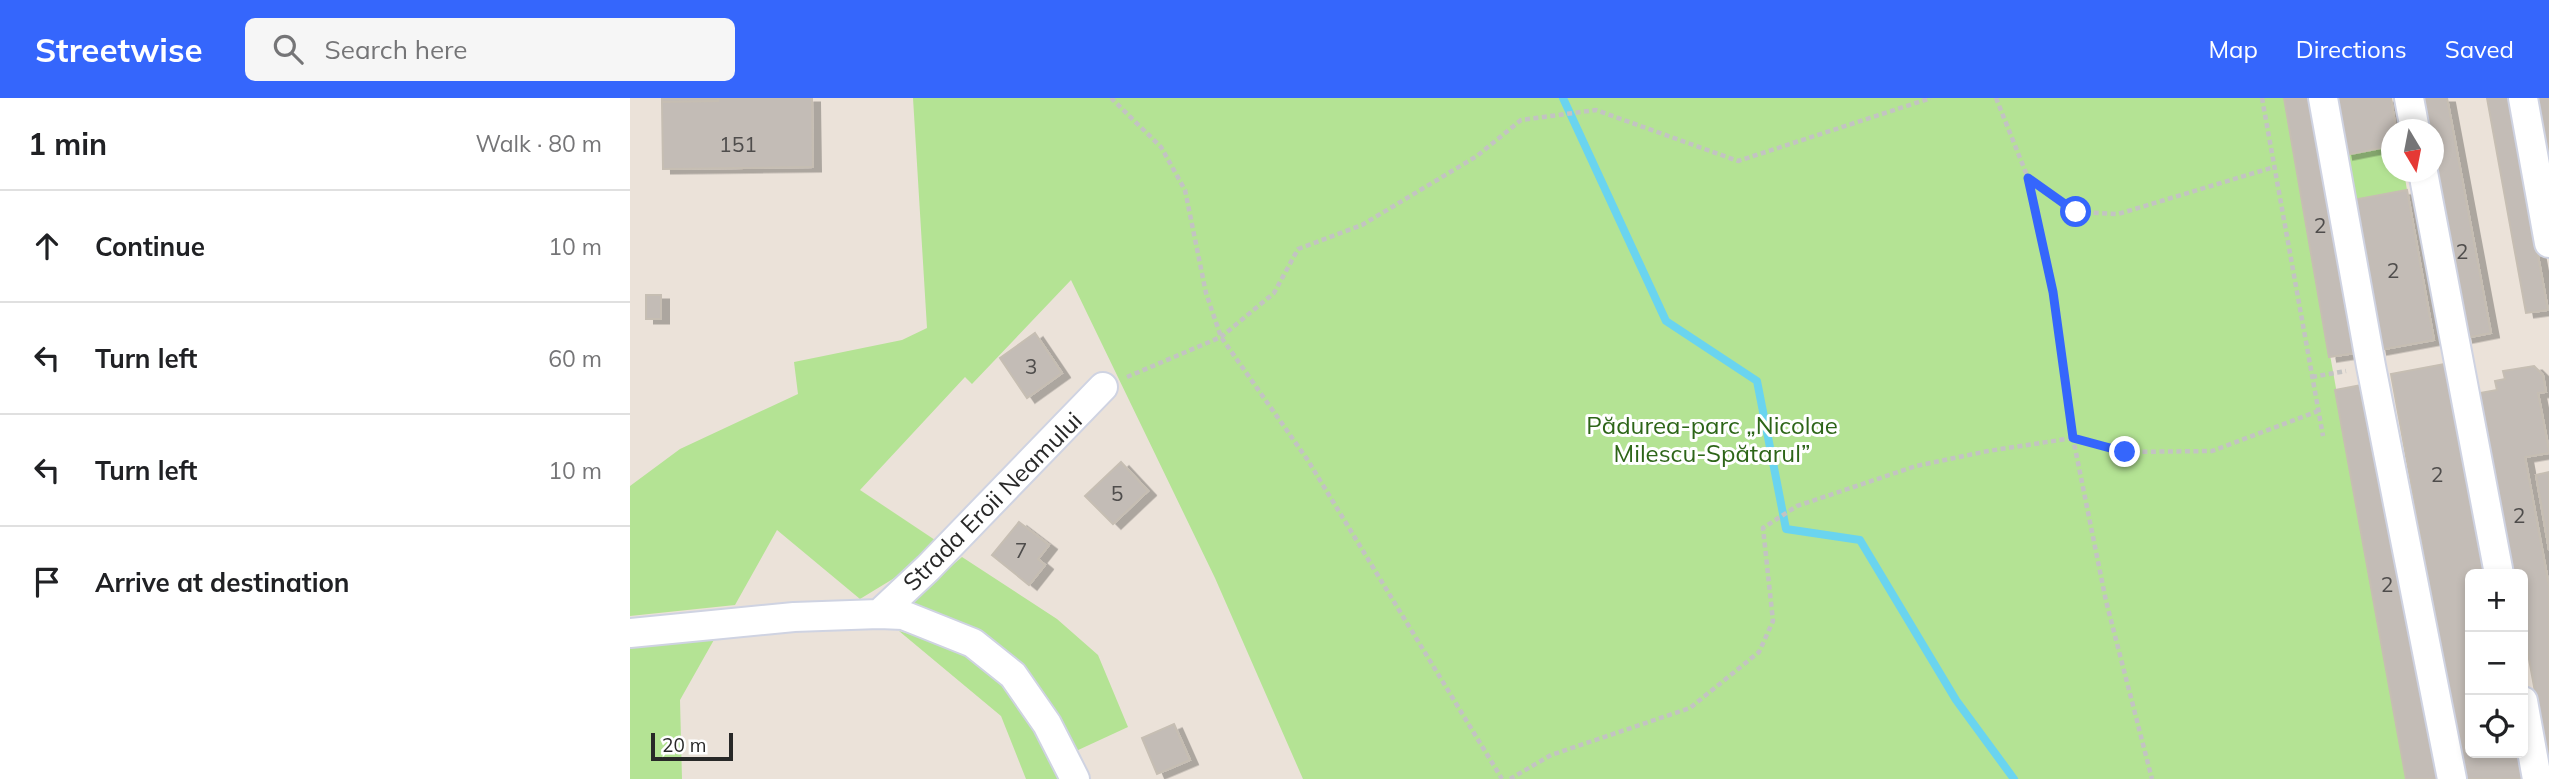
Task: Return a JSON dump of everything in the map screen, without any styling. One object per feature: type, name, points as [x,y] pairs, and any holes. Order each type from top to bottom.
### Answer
[{"type":"street","points":[[2323,98],[2371,366],[2452,779]]},
{"type":"street","points":[[2409,98],[2413,119]]},
{"type":"street","points":[[2523,98],[2549,243]]},
{"type":"street","points":[[2425,182],[2498,569]]},
{"type":"street","name":"Strada Eroii Neamului","points":[[879,614],[928,568],[1103,387]]},
{"type":"street","name":"Strada Eroii Neamului","points":[[630,633],[794,617],[903,615],[973,643],[1013,675],[1047,723],[1075,779]]},
{"type":"street","points":[[2528,727],[2538,779]]},
{"type":"path","points":[[1111,98],[1161,147],[1185,190],[1206,293],[1221,337],[1307,460],[1502,779]]},
{"type":"path","points":[[1103,387],[1221,337],[1274,293],[1298,249],[1362,225],[1477,156],[1521,120],[1596,110],[1738,161],[1931,98]]},
{"type":"path","points":[[1996,98],[2028,178],[2053,292],[2073,438],[2106,601],[2152,779]]},
{"type":"path","points":[[2262,98],[2323,436]]},
{"type":"path","points":[[2028,178],[2076,212],[2118,214],[2274,166]]},
{"type":"path","points":[[1510,779],[1552,755],[1690,708],[1759,652],[1773,621],[1763,528],[1797,506],[1916,466],[2073,438],[2125,452],[2212,451],[2318,411]]},
{"type":"green space","name":"Pădurea-parc „Nicolae Milescu-Spătarul”","points":[[913,98],[2284,98],[2406,779],[1303,779],[1215,578],[1071,280],[972,384],[965,377],[860,490],[938,542],[901,574],[860,599],[777,530],[735,605],[630,616],[630,486],[680,449],[798,394],[794,362],[902,340],[927,328]]},
{"type":"green space","points":[[2381,148],[2381,182],[2406,182],[2407,190],[2353,200],[2345,155]]},
{"type":"green space","points":[[962,557],[1057,619],[1098,655],[1128,727],[1076,751],[1039,687],[1011,658],[905,605]]},
{"type":"green space","points":[[899,631],[931,640],[994,669],[1010,687],[1060,779],[1026,779],[1001,716]]},
{"type":"green space","points":[[715,638],[680,700],[682,779],[630,779],[630,648]]},
{"type":"building","points":[[662,98],[718,98],[718,101],[662,102]]},
{"type":"building","points":[[718,98],[812,98],[813,167],[663,169],[662,102],[718,101]]},
{"type":"building","points":[[2284,98],[2312,98],[2356,353],[2329,357]]},
{"type":"building","points":[[2335,98],[2391,98],[2394,119],[2381,119],[2381,148],[2345,155]]},
{"type":"building","points":[[2420,98],[2447,98],[2491,333],[2465,338],[2436,182],[2444,182],[2444,119],[2424,119]]},
{"type":"building","points":[[2487,98],[2509,98],[2548,310],[2526,313]]},
{"type":"building","points":[[2532,98],[2549,98],[2549,197]]},
{"type":"building","points":[[2407,190],[2434,340],[2379,350],[2353,200]]},
{"type":"building","points":[[646,295],[661,295],[661,319],[646,319]]},
{"type":"building","points":[[1035,333],[1062,373],[1027,398],[1000,358]]},
{"type":"building","points":[[2445,364],[2483,569],[2465,569],[2465,758],[2518,758],[2522,779],[2465,779],[2391,374]]},
{"type":"building","points":[[2534,366],[2543,375],[2546,392],[2538,393],[2549,453],[2525,457],[2549,586],[2549,769],[2528,654],[2528,569],[2512,569],[2480,393],[2497,390],[2495,381],[2505,379],[2503,371]]},
{"type":"building","points":[[2367,384],[2439,779],[2406,779],[2335,390]]},
{"type":"building","points":[[1121,462],[1148,491],[1113,524],[1085,496]]},
{"type":"building","points":[[2549,472],[2549,550],[2536,475]]},
{"type":"building","points":[[1019,522],[1049,545],[1038,559],[1045,565],[1029,585],[992,555]]},
{"type":"building","points":[[1174,724],[1190,760],[1157,774],[1142,738]]},
{"type":"waterway","points":[[1563,98],[1666,321],[1757,381],[1786,529],[1860,540],[1956,700],[2014,779]]},
{"type":"route","points":[[2076,212],[2028,178],[2053,292],[2073,438],[2125,452]]}]
